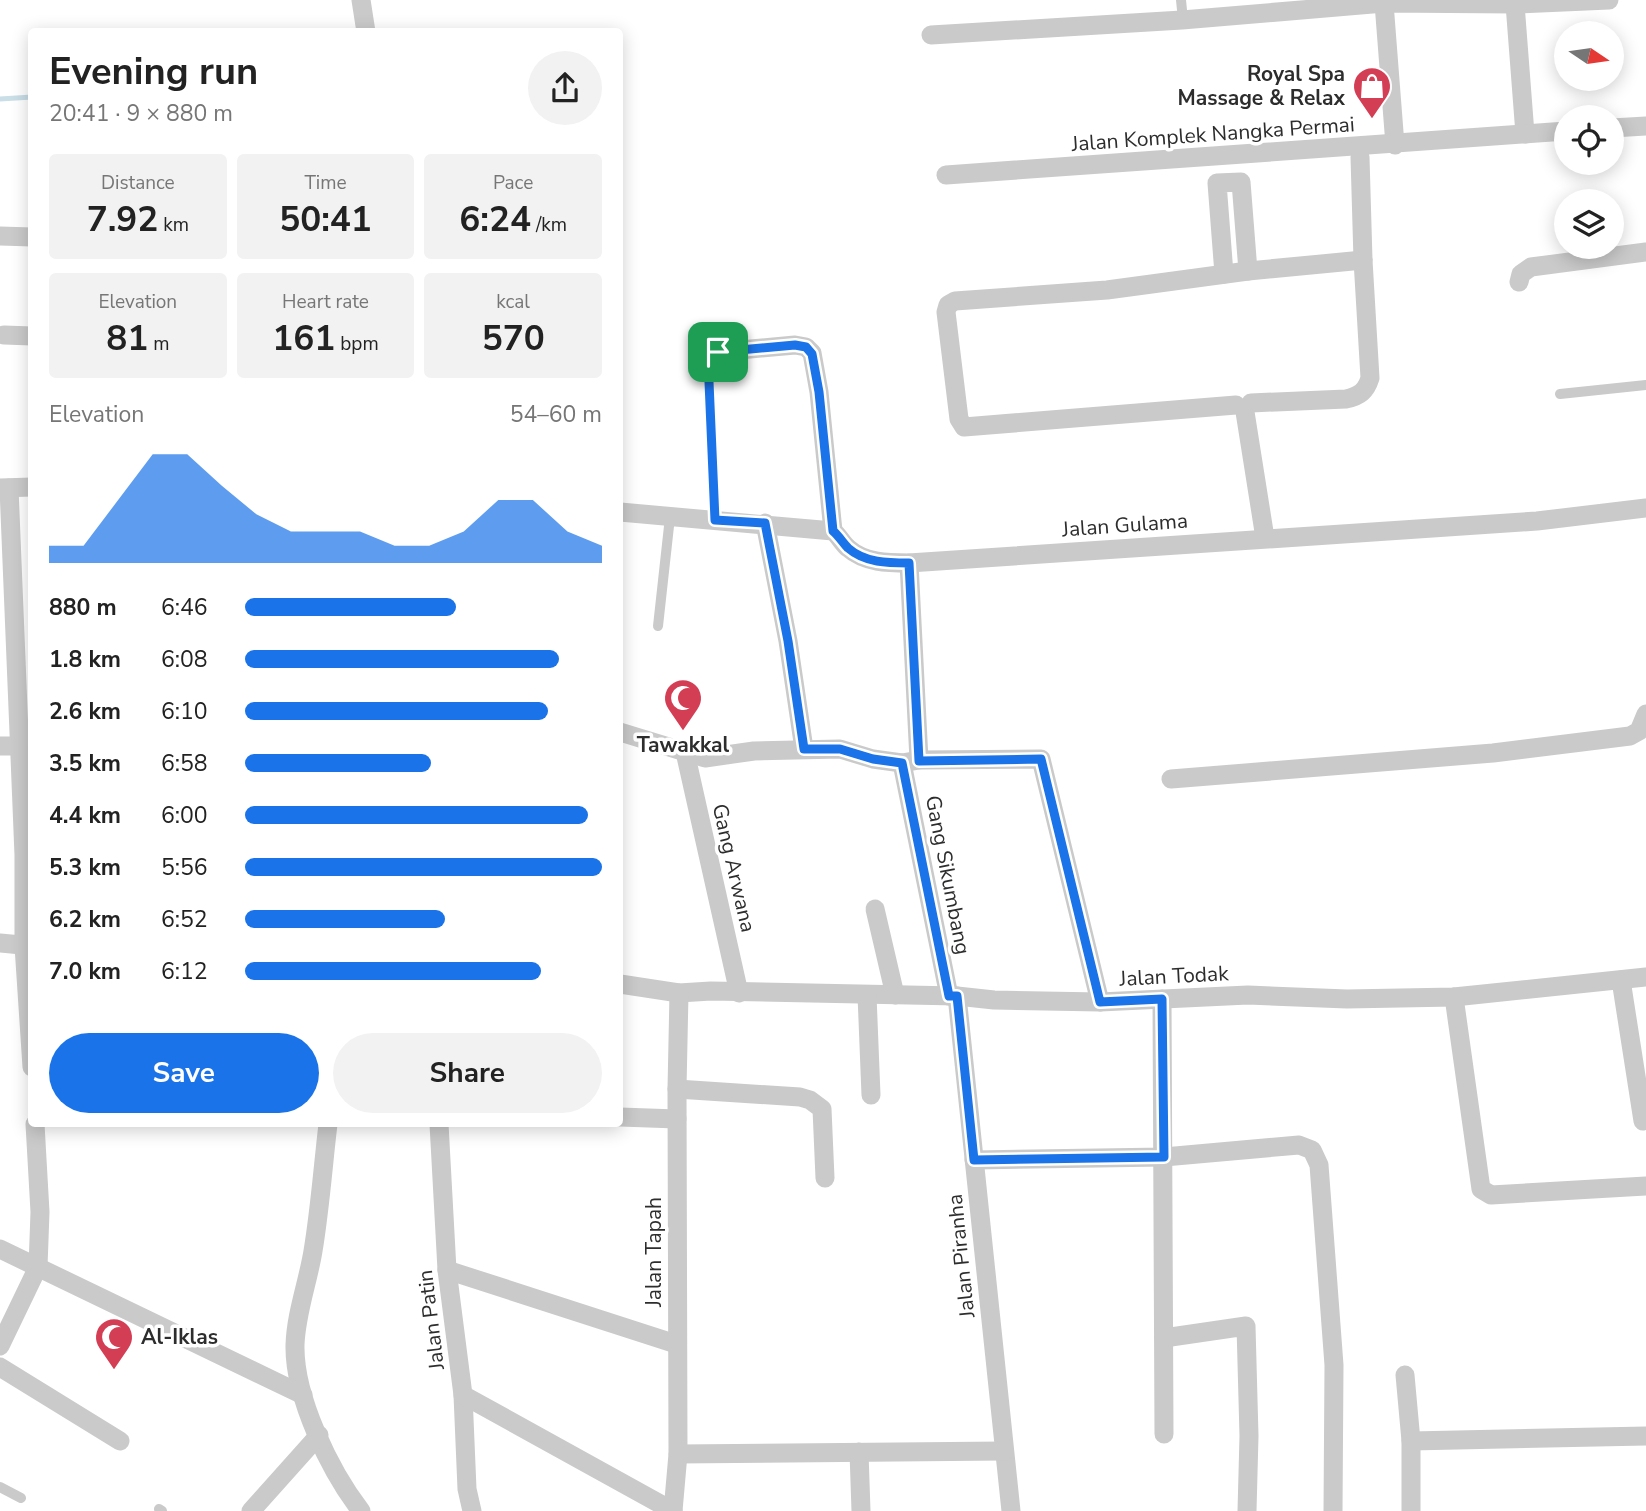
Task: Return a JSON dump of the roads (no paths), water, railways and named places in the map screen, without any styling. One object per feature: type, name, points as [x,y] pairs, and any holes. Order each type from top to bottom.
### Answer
[{"type":"street","points":[[361,0],[365,28]]},
{"type":"street","points":[[931,35],[1182,10],[1384,3],[1516,4],[1609,0]]},
{"type":"street","points":[[1384,3],[1395,145]]},
{"type":"street","points":[[1516,4],[1525,134]]},
{"type":"street","points":[[1624,127],[1646,126]]},
{"type":"street","name":"Jalan Komplek Nangka Permai","points":[[946,175],[1554,132]]},
{"type":"street","points":[[1360,157],[1370,378],[1367,389],[1358,396],[964,427],[959,419],[946,312],[952,302],[1107,290],[1248,271],[1363,260]]},
{"type":"street","points":[[1224,274],[1217,183],[1241,182],[1248,271]]},
{"type":"street","points":[[0,236],[28,237]]},
{"type":"street","points":[[1519,282],[1521,274],[1531,267],[1646,252]]},
{"type":"street","points":[[4,335],[28,336]]},
{"type":"street","points":[[623,512],[833,531],[819,392],[812,354],[806,347],[795,345],[718,352]]},
{"type":"street","points":[[1244,407],[1265,538]]},
{"type":"street","points":[[0,943],[28,946],[24,855],[9,746],[4,488],[28,487]]},
{"type":"street","name":"Jalan Gulama","points":[[833,531],[848,548],[860,556],[882,563],[909,563],[1537,521],[1646,508]]},
{"type":"street","points":[[765,523],[788,641],[804,749]]},
{"type":"street","name":"Gang Sikumbang","points":[[909,563],[911,762],[953,996]]},
{"type":"street","points":[[1171,779],[1493,753],[1630,736],[1639,731],[1646,714]]},
{"type":"street","points":[[623,733],[705,758],[754,751],[840,749],[873,759],[911,762],[1041,759],[1100,1002]]},
{"type":"street","name":"Gang Arwana","points":[[685,752],[739,993]]},
{"type":"street","points":[[875,909],[895,995]]},
{"type":"street","name":"Jalan Todak","points":[[623,985],[679,993],[712,991],[953,996],[994,1000],[1100,1002],[1248,995],[1347,999],[1454,997],[1646,977]]},
{"type":"street","points":[[1621,980],[1643,1121]]},
{"type":"street","name":"Jalan Tapah","points":[[673,1511],[678,1454],[676,1344],[679,993]]},
{"type":"street","points":[[867,995],[871,1095]]},
{"type":"street","name":"Jalan Piranha","points":[[953,996],[974,1160],[1011,1511]]},
{"type":"street","points":[[1454,997],[1480,1189],[1491,1195],[1646,1186]]},
{"type":"street","points":[[1162,999],[1164,1434]]},
{"type":"street","points":[[677,1090],[800,1097],[810,1100],[822,1109],[825,1178]]},
{"type":"street","points":[[623,1117],[677,1119]]},
{"type":"street","points":[[0,1346],[38,1267],[40,1212],[35,1127]]},
{"type":"street","points":[[328,1127],[313,1253],[295,1343],[298,1377],[303,1395],[333,1469],[361,1511]]},
{"type":"street","name":"Jalan Patin","points":[[439,1127],[447,1269],[463,1395],[467,1489],[472,1511]]},
{"type":"street","points":[[974,1160],[1164,1157],[1298,1145],[1308,1147],[1315,1153],[1319,1165],[1334,1365],[1333,1511]]},
{"type":"street","points":[[0,1249],[303,1395]]},
{"type":"street","points":[[447,1269],[676,1344]]},
{"type":"street","points":[[1164,1338],[1246,1326],[1249,1436],[1247,1511]]},
{"type":"street","points":[[0,1367],[120,1441]]},
{"type":"street","points":[[1405,1375],[1411,1441],[1411,1511]]},
{"type":"street","points":[[463,1395],[673,1511]]},
{"type":"street","points":[[251,1511],[319,1435]]},
{"type":"street","points":[[1411,1441],[1646,1436]]},
{"type":"street","points":[[678,1454],[1004,1451]]},
{"type":"street","points":[[859,1452],[861,1511]]},
{"type":"lane","points":[[1560,394],[1646,385]]},
{"type":"lane","points":[[658,626],[670,517]]},
{"type":"lane","points":[[0,1487],[21,1498]]},
{"type":"waterway","points":[[0,99],[28,97]]},
{"type":"place","name":"Royal Spa Massage & Relax","points":[[1372,120]]},
{"type":"place","name":"Tawakkal","points":[[683,732]]},
{"type":"place","name":"Al-Iklas","points":[[114,1371]]}]
